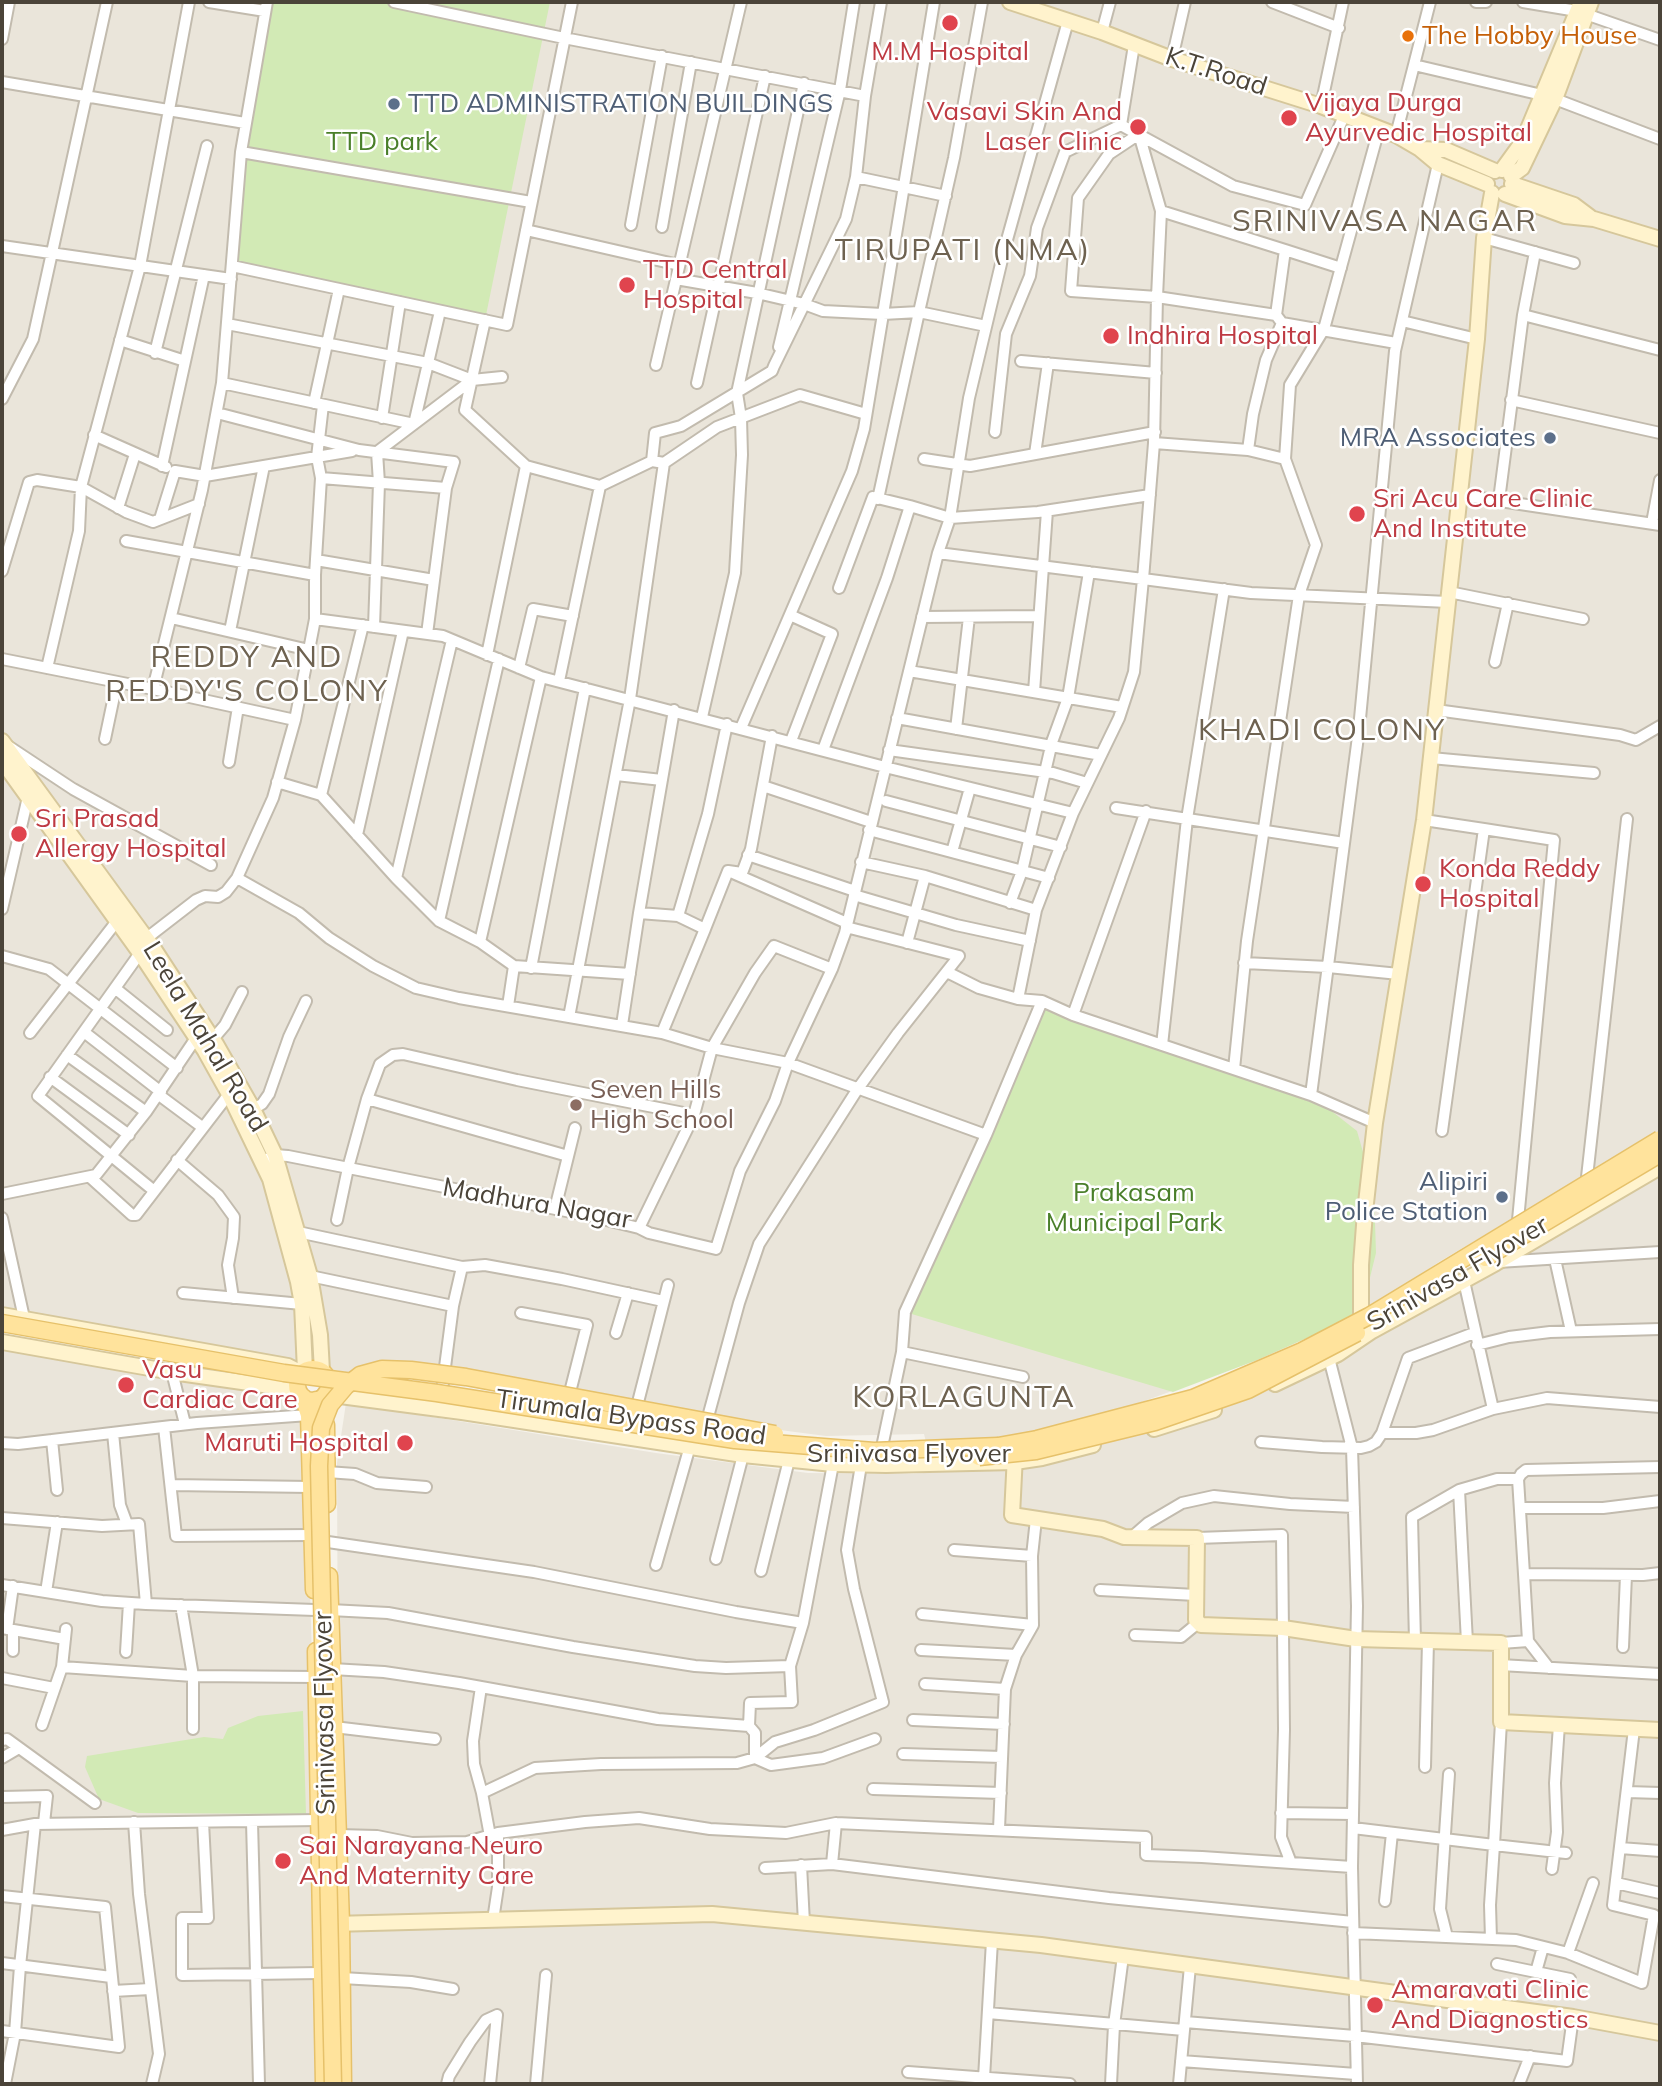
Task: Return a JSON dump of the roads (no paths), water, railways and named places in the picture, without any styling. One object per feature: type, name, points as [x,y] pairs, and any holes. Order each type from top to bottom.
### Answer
[{"type":"main road","name":"Srinivasa Flyover","points":[[2,1323],[284,1373],[449,1395],[735,1440],[874,1451],[998,1446],[1037,1439],[1193,1398],[1302,1351],[1369,1316],[1660,1139]]},
{"type":"main road","name":"Srinivasa Flyover","points":[[2,1334],[283,1382],[785,1454],[875,1460],[1000,1457],[1156,1422],[1248,1390],[1334,1347],[1660,1154]]},
{"type":"main road","points":[[310,1399],[329,1384],[324,1374],[316,1368],[303,1372],[297,1380],[326,1425],[328,1542],[316,1677],[324,2084]]},
{"type":"main road","name":"Srinivasa Flyover","points":[[333,2084],[319,1466],[321,1428],[330,1405],[346,1386],[360,1375],[382,1369],[411,1370],[560,1394],[759,1432],[814,1438],[902,1442],[910,1451]]},
{"type":"main road","points":[[310,1399],[312,1535],[332,1669],[341,1923],[343,2084]]},
{"type":"street","points":[[2,39],[9,2]]},
{"type":"street","points":[[2,399],[33,339],[107,2]]},
{"type":"street","points":[[47,668],[79,531],[81,487],[140,266],[189,2]]},
{"type":"street","points":[[153,689],[199,504],[222,383],[245,123],[266,6],[209,2]]},
{"type":"street","points":[[394,2],[865,96]]},
{"type":"street","points":[[232,266],[507,325],[572,2]]},
{"type":"street","points":[[656,365],[741,2]]},
{"type":"street","points":[[774,366],[840,90],[855,2]]},
{"type":"street","points":[[569,1017],[630,699],[658,462],[655,433],[681,426],[772,371],[846,219],[856,177],[865,96],[881,2]]},
{"type":"street","points":[[741,728],[852,471],[866,414],[934,2]]},
{"type":"street","points":[[878,499],[946,196],[982,2]]},
{"type":"street","name":"K.T.Road","points":[[1010,2],[1102,32],[1172,59],[1321,106],[1396,135],[1420,149],[1438,164],[1501,182]]},
{"type":"street","points":[[1102,32],[1110,2]]},
{"type":"street","points":[[1172,59],[1185,2]]},
{"type":"street","points":[[1272,2],[1339,28]]},
{"type":"street","points":[[1321,106],[1343,2]]},
{"type":"street","points":[[1396,135],[1430,2]]},
{"type":"street","points":[[1476,2],[1486,2]]},
{"type":"street","points":[[1523,2],[1584,7],[1660,40]]},
{"type":"street","points":[[1372,1331],[1361,1314],[1361,1265],[1375,1123],[1424,820],[1477,339],[1485,238],[1501,182],[1521,168],[1584,7]]},
{"type":"street","points":[[639,1228],[649,1233],[716,1248],[740,1171],[775,1101],[788,1063],[832,969],[846,925],[938,554],[950,518],[969,398],[1005,247],[1068,21]]},
{"type":"street","points":[[1121,125],[1134,45]]},
{"type":"street","points":[[631,225],[662,56]]},
{"type":"street","points":[[662,227],[691,62]]},
{"type":"street","points":[[1414,65],[1548,97],[1660,139]]},
{"type":"street","points":[[697,383],[765,76]]},
{"type":"street","points":[[2,82],[170,108],[245,123]]},
{"type":"street","points":[[702,717],[735,573],[742,455],[737,393],[803,83]]},
{"type":"street","points":[[1121,125],[1233,186],[1305,205],[1344,116]]},
{"type":"street","points":[[995,432],[1006,334],[1030,275],[1037,228],[1065,152],[1121,125]]},
{"type":"street","points":[[1234,1069],[1244,963],[1299,595],[1315,545],[1285,459],[1290,385],[1324,329],[1379,129]]},
{"type":"street","points":[[1018,999],[1036,910],[1073,813],[1122,707],[1134,672],[1154,437],[1161,211],[1139,134]]},
{"type":"street","points":[[1139,134],[1109,154],[1077,198],[1071,291],[1157,297],[1396,343]]},
{"type":"street","points":[[155,353],[206,146]]},
{"type":"street","name":"K.T.Road","points":[[1420,149],[1446,150],[1565,216],[1594,219],[1660,239]]},
{"type":"street","points":[[242,152],[531,202]]},
{"type":"street","points":[[1311,1095],[1373,599],[1396,343],[1438,164]]},
{"type":"street","points":[[856,177],[946,196]]},
{"type":"street","points":[[1161,211],[1341,268]]},
{"type":"street","points":[[526,230],[680,265]]},
{"type":"street","points":[[1485,238],[1574,263]]},
{"type":"street","points":[[2,246],[231,279]]},
{"type":"street","points":[[1248,450],[1253,414],[1279,319],[1285,250]]},
{"type":"street","points":[[1499,500],[1510,400],[1535,252]]},
{"type":"street","points":[[162,466],[204,275]]},
{"type":"street","points":[[676,279],[757,293],[823,311],[883,314],[919,312],[986,326]]},
{"type":"street","points":[[153,1190],[39,1098],[50,1077],[116,989],[141,946],[196,900],[205,896],[218,897],[226,892],[237,878],[273,798],[295,720],[315,618],[321,478],[318,457],[319,404],[327,342],[339,289]]},
{"type":"street","points":[[382,418],[400,302]]},
{"type":"street","points":[[415,424],[440,311]]},
{"type":"street","points":[[1523,315],[1660,350]]},
{"type":"street","points":[[485,320],[465,410],[526,466],[600,486],[658,462],[716,427],[800,395],[866,414]]},
{"type":"street","points":[[1402,321],[1477,339]]},
{"type":"street","points":[[227,324],[428,363],[472,380],[502,377]]},
{"type":"street","points":[[120,340],[185,361]]},
{"type":"street","points":[[1021,361],[1156,373]]},
{"type":"street","points":[[1035,454],[1048,363]]},
{"type":"street","points":[[378,453],[472,380]]},
{"type":"street","points":[[222,383],[415,424]]},
{"type":"street","points":[[1510,400],[1660,433]]},
{"type":"street","points":[[217,413],[359,450],[454,462],[446,488],[427,634]]},
{"type":"street","points":[[94,435],[175,471],[205,476],[359,450]]},
{"type":"street","points":[[924,459],[970,466],[1154,437],[1248,450],[1285,459]]},
{"type":"street","points":[[321,795],[368,626],[376,570],[378,453]]},
{"type":"street","points":[[118,508],[135,454]]},
{"type":"street","points":[[230,631],[264,466]]},
{"type":"street","points":[[487,654],[526,466]]},
{"type":"street","points":[[160,519],[175,471]]},
{"type":"street","points":[[321,478],[446,488]]},
{"type":"street","points":[[2,571],[29,482],[37,480],[81,487],[118,508],[153,522],[199,504]]},
{"type":"street","points":[[1460,495],[1656,524],[1660,480]]},
{"type":"street","points":[[559,681],[600,486]]},
{"type":"street","points":[[839,588],[873,496],[950,518],[1047,511],[1150,495]]},
{"type":"street","points":[[823,750],[887,578],[910,506]]},
{"type":"street","points":[[1034,692],[1047,511]]},
{"type":"street","points":[[126,541],[315,575]]},
{"type":"street","points":[[938,554],[1224,589],[1373,599],[1448,597],[1508,603],[1583,619]]},
{"type":"street","points":[[316,560],[434,580]]},
{"type":"street","points":[[1010,903],[1022,871],[1051,746],[1068,698],[1089,572]]},
{"type":"street","points":[[1162,1045],[1187,819],[1224,589]]},
{"type":"street","points":[[1495,662],[1508,603]]},
{"type":"street","points":[[519,668],[533,609],[572,616]]},
{"type":"street","points":[[790,615],[832,634],[791,741]]},
{"type":"street","points":[[922,617],[1039,616]]},
{"type":"street","points":[[956,729],[969,617]]},
{"type":"street","points":[[171,618],[309,650]]},
{"type":"street","points":[[315,618],[452,640],[541,677],[1073,813]]},
{"type":"street","points":[[357,835],[403,631]]},
{"type":"street","points":[[396,878],[452,640]]},
{"type":"street","points":[[2,659],[295,720]]},
{"type":"street","points":[[439,921],[499,659]]},
{"type":"street","points":[[909,671],[1122,707]]},
{"type":"street","points":[[480,942],[541,677]]},
{"type":"street","points":[[105,739],[117,682]]},
{"type":"street","points":[[531,968],[585,688]]},
{"type":"street","points":[[229,762],[238,708]]},
{"type":"street","points":[[622,1025],[674,710]]},
{"type":"street","points":[[1436,710],[1620,735],[1636,740],[1660,726]]},
{"type":"street","points":[[897,718],[1101,755]]},
{"type":"street","points":[[678,916],[708,814],[727,724]]},
{"type":"street","points":[[727,871],[742,873],[748,855],[772,736]]},
{"type":"street","points":[[2,742],[73,789],[211,865]]},
{"type":"street","name":"Leela Mahal Road","points":[[2,742],[141,946],[229,1094],[275,1158],[270,1179],[302,1304],[303,1372]]},
{"type":"street","points":[[889,750],[1046,772],[1087,783]]},
{"type":"street","points":[[1431,758],[1594,773]]},
{"type":"street","name":"Leela Mahal Road","points":[[2,761],[117,921],[141,946],[213,1039],[253,1109],[275,1158],[298,1231],[310,1276],[324,1374]]},
{"type":"street","points":[[616,775],[662,780]]},
{"type":"street","points":[[277,782],[321,795],[439,921],[480,942],[514,967],[630,974]]},
{"type":"street","points":[[763,786],[870,826],[1049,878]]},
{"type":"street","points":[[952,852],[970,788]]},
{"type":"street","points":[[2,909],[28,797]]},
{"type":"street","points":[[886,801],[1061,847]]},
{"type":"street","points":[[1116,808],[1344,843]]},
{"type":"street","points":[[1073,1015],[1146,811]]},
{"type":"street","points":[[1587,1177],[1627,819]]},
{"type":"street","points":[[1424,820],[1554,841],[1518,1220]]},
{"type":"street","points":[[1442,1130],[1484,829]]},
{"type":"street","points":[[748,855],[915,913],[1030,941]]},
{"type":"street","points":[[862,862],[925,876],[1036,910]]},
{"type":"street","points":[[705,1431],[739,1303],[759,1244],[857,1090],[959,956],[846,925],[727,871]]},
{"type":"street","points":[[662,1033],[727,871]]},
{"type":"street","points":[[907,943],[925,876]]},
{"type":"street","points":[[237,878],[299,913],[330,938],[373,966],[410,985],[439,994],[662,1033],[712,1048],[788,1063],[986,1135]]},
{"type":"street","points":[[639,913],[678,916],[705,929]]},
{"type":"street","points":[[30,1033],[117,921]]},
{"type":"street","name":"Madhura Nagar","points":[[275,1158],[348,1168],[639,1228],[694,1115],[712,1048],[755,973],[774,946],[832,969]]},
{"type":"street","points":[[2,956],[49,969],[177,1068]]},
{"type":"street","points":[[1244,963],[1399,974]]},
{"type":"street","points":[[508,1006],[514,967]]},
{"type":"street","points":[[947,972],[979,988],[1018,999],[1042,1001],[1073,1015],[1311,1095],[1375,1123]]},
{"type":"street","points":[[116,989],[167,1030]]},
{"type":"street","points":[[213,1039],[225,1025],[242,992]]},
{"type":"street","points":[[253,1109],[262,1104],[269,1094],[289,1037],[306,1001]]},
{"type":"street","points":[[882,1447],[902,1352],[905,1312],[986,1135],[1042,1001]]},
{"type":"street","points":[[85,1032],[202,1127]]},
{"type":"street","points":[[2,1194],[96,1175],[160,1093],[196,1038]]},
{"type":"street","points":[[337,1220],[367,1098],[380,1064],[393,1055],[402,1054],[694,1115]]},
{"type":"street","points":[[67,1055],[146,1112]]},
{"type":"street","points":[[50,1077],[129,1135]]},
{"type":"street","points":[[91,1178],[132,1215],[136,1214],[229,1094]]},
{"type":"street","points":[[367,1098],[568,1156]]},
{"type":"street","points":[[555,1209],[575,1128]]},
{"type":"street","name":"Tirumala Bypass Road","points":[[324,1374],[705,1431],[803,1442],[882,1447],[967,1444],[1033,1435],[1175,1396],[1299,1347],[1361,1314],[1660,1133]]},
{"type":"street","points":[[177,1160],[218,1195],[234,1217],[228,1265],[233,1298]]},
{"type":"street","name":"Tirumala Bypass Road","points":[[2,1342],[310,1399],[462,1412],[789,1461],[861,1465],[1015,1462],[1042,1458],[1177,1423],[1246,1398],[1329,1358],[1660,1167]]},
{"type":"street","points":[[2,1218],[24,1318]]},
{"type":"street","points":[[298,1231],[462,1266],[485,1265],[663,1301]]},
{"type":"street","points":[[1496,1263],[1502,1260],[1517,1262],[1660,1252]]},
{"type":"street","points":[[1555,1259],[1571,1331]]},
{"type":"street","points":[[442,1390],[453,1306],[462,1266]]},
{"type":"street","points":[[310,1276],[453,1306]]},
{"type":"street","points":[[1464,1281],[1493,1409]]},
{"type":"street","points":[[634,1420],[668,1285]]},
{"type":"street","points":[[183,1293],[302,1304]]},
{"type":"street","points":[[616,1332],[628,1293]]},
{"type":"street","points":[[521,1313],[587,1325],[565,1409]]},
{"type":"street","points":[[2,1315],[288,1366],[303,1372]]},
{"type":"street","points":[[1477,1346],[1509,1337],[1571,1331],[1660,1329]]},
{"type":"street","points":[[1261,1442],[1352,1448],[1369,1446],[1376,1442],[1381,1433],[1408,1358],[1475,1333]]},
{"type":"street","points":[[902,1352],[1023,1377]]},
{"type":"street","points":[[1181,2060],[1357,2079],[1352,1867],[1357,1606],[1352,1448],[1329,1358]]},
{"type":"street","points":[[172,1372],[185,1424]]},
{"type":"street","points":[[1381,1433],[1416,1433],[1493,1409],[1547,1398],[1660,1407]]},
{"type":"street","points":[[2,1443],[52,1440],[185,1424],[310,1399]]},
{"type":"street","points":[[164,1427],[176,1536],[312,1535]]},
{"type":"street","points":[[113,1433],[120,1505],[127,1524]]},
{"type":"street","points":[[1014,1437],[1012,1515],[1102,1529],[1124,1537],[1282,1535],[1281,1837],[1290,1863]]},
{"type":"street","points":[[52,1440],[57,1490]]},
{"type":"street","points":[[656,1565],[690,1446]]},
{"type":"street","points":[[716,1559],[743,1455]]},
{"type":"street","points":[[761,1571],[789,1461]]},
{"type":"street","points":[[749,1726],[750,1703],[792,1702],[790,1666],[803,1623],[833,1464]]},
{"type":"street","points":[[482,1793],[535,1768],[601,1764],[737,1763],[755,1758],[775,1742],[814,1730],[883,1702],[854,1589],[847,1550],[861,1465]]},
{"type":"street","points":[[1549,1668],[1528,1641],[1518,1479],[1526,1470],[1660,1467]]},
{"type":"street","points":[[327,1472],[355,1474],[377,1483],[426,1487]]},
{"type":"street","points":[[1425,1767],[1421,1641],[1412,1517],[1460,1490],[1497,1479],[1518,1479]]},
{"type":"street","points":[[171,1485],[310,1487]]},
{"type":"street","points":[[1460,1490],[1467,1642]]},
{"type":"street","points":[[1132,1537],[1148,1522],[1182,1503],[1214,1496],[1354,1507]]},
{"type":"street","points":[[1520,1508],[1603,1508],[1660,1501]]},
{"type":"street","points":[[2,1518],[102,1526],[139,1524],[146,1604]]},
{"type":"street","points":[[999,1829],[1005,1689],[1016,1655],[1033,1625],[1032,1556],[1036,1519]]},
{"type":"street","points":[[46,1592],[57,1522]]},
{"type":"street","points":[[1197,1538],[1198,1623]]},
{"type":"street","points":[[328,1542],[534,1572],[803,1623]]},
{"type":"street","points":[[954,1550],[1032,1556]]},
{"type":"street","points":[[1524,1574],[1660,1573]]},
{"type":"street","points":[[1623,1647],[1626,1575]]},
{"type":"street","points":[[13,1651],[7,1629],[7,1586],[129,1603],[388,1613],[695,1666],[790,1666]]},
{"type":"street","points":[[1100,1590],[1196,1595]]},
{"type":"street","points":[[126,1652],[129,1603]]},
{"type":"street","points":[[181,1605],[193,1676],[192,1729]]},
{"type":"street","points":[[922,1614],[1033,1625]]},
{"type":"street","points":[[1135,1635],[1181,1637],[1198,1623],[1283,1628],[1356,1639],[1501,1643],[1528,1641]]},
{"type":"street","points":[[7,1629],[65,1634],[62,1667],[42,1725]]},
{"type":"street","points":[[1491,1939],[1490,1905],[1501,1722],[1501,1643]]},
{"type":"street","points":[[921,1650],[1016,1655]]},
{"type":"street","points":[[1500,1665],[1660,1674]]},
{"type":"street","points":[[62,1667],[193,1676],[316,1677]]},
{"type":"street","points":[[332,1669],[384,1672],[658,1719],[749,1726],[755,1732],[755,1758]]},
{"type":"street","points":[[2,1678],[54,1688]]},
{"type":"street","points":[[925,1684],[1005,1689]]},
{"type":"street","points":[[481,1687],[473,1741],[474,1764],[494,1834],[498,1887],[493,1920]]},
{"type":"street","points":[[914,1720],[1004,1724]]},
{"type":"street","points":[[1501,1722],[1660,1730]]},
{"type":"street","points":[[1552,1869],[1557,1832],[1555,1783],[1559,1725]]},
{"type":"street","points":[[334,1727],[435,1739]]},
{"type":"street","points":[[765,1868],[832,1864],[1353,1928],[1516,1940],[1568,1953],[1642,1983],[1654,1915],[1613,1905],[1634,1729]]},
{"type":"street","points":[[2,1740],[7,1739],[95,1803]]},
{"type":"street","points":[[755,1758],[771,1765],[802,1762],[823,1758],[875,1739]]},
{"type":"street","points":[[2,1758],[19,1748]]},
{"type":"street","points":[[903,1754],[1002,1757]]},
{"type":"street","points":[[1447,1937],[1440,1909],[1449,1774]]},
{"type":"street","points":[[873,1789],[1001,1793]]},
{"type":"street","points":[[1627,1792],[1660,1793]]},
{"type":"street","points":[[2,1797],[47,1796],[27,1898],[15,2033],[5,2084]]},
{"type":"street","points":[[1281,1813],[1353,1814]]},
{"type":"street","points":[[338,1835],[377,1836],[412,1843],[467,1842],[494,1834],[639,1818],[710,1829],[786,1833],[836,1823],[1146,1837],[1146,1856],[1352,1867]]},
{"type":"street","points":[[2,1829],[40,1824],[318,1820]]},
{"type":"street","points":[[134,1822],[139,1894],[159,2054],[152,2084]]},
{"type":"street","points":[[203,1822],[208,1918],[182,1918],[182,1975],[321,1973]]},
{"type":"street","points":[[252,1822],[258,2084]]},
{"type":"street","points":[[832,1864],[836,1823]]},
{"type":"street","points":[[1353,1828],[1566,1853]]},
{"type":"street","points":[[1385,1901],[1392,1833]]},
{"type":"street","points":[[1620,1848],[1660,1851]]},
{"type":"street","points":[[801,1866],[804,1923]]},
{"type":"street","points":[[1568,1953],[1593,1883]]},
{"type":"street","points":[[1616,1883],[1660,1893]]},
{"type":"street","points":[[2,1896],[105,1908],[119,2047],[2,2031]]},
{"type":"street","points":[[320,1924],[712,1914],[1123,1956],[1573,2017],[1660,2034]]},
{"type":"street","points":[[984,2078],[992,1941]]},
{"type":"street","points":[[1536,1972],[1543,1947]]},
{"type":"street","points":[[1647,1954],[1660,1957]]},
{"type":"street","points":[[1111,2084],[1114,2025],[1123,1956]]},
{"type":"street","points":[[2,1963],[111,1977]]},
{"type":"street","points":[[1497,1964],[1570,1979]]},
{"type":"street","points":[[1179,2084],[1191,1966]]},
{"type":"street","points":[[536,2084],[546,1975]]},
{"type":"street","points":[[342,1978],[411,1982],[453,1989]]},
{"type":"street","points":[[113,1991],[150,1989]]},
{"type":"street","points":[[988,2012],[1114,2025],[1184,2026],[1356,2036],[1567,2061],[1573,2017]]},
{"type":"street","points":[[447,2084],[470,2042],[486,2020],[497,2015],[490,2084]]},
{"type":"street","points":[[1519,2084],[1530,2056]]},
{"type":"street","points":[[908,2072],[1070,2084]]},
{"type":"place","name":"M.M Hospital","points":[[950,23]]},
{"type":"place","name":"The Hobby House","points":[[1408,36]]},
{"type":"place","name":"TTD ADMINISTRATION BUILDINGS","points":[[394,104]]},
{"type":"place","name":"Vijaya Durga Ayurvedic Hospital","points":[[1289,118]]},
{"type":"place","name":"Vasavi Skin And Laser Clinic","points":[[1138,127]]},
{"type":"place","name":"TTD Central Hospital","points":[[627,285]]},
{"type":"place","name":"Indhira Hospital","points":[[1111,336]]},
{"type":"place","name":"MRA Associates","points":[[1550,438]]},
{"type":"place","name":"Sri Acu Care Clinic And Institute","points":[[1357,514]]},
{"type":"place","name":"Sri Prasad Allergy Hospital","points":[[19,834]]},
{"type":"place","name":"Konda Reddy Hospital","points":[[1423,884]]},
{"type":"place","name":"Seven Hills High School","points":[[576,1105]]},
{"type":"place","name":"Alipiri Police Station","points":[[1502,1197]]},
{"type":"place","name":"Vasu Cardiac Care","points":[[126,1385]]},
{"type":"place","name":"Maruti Hospital","points":[[405,1443]]},
{"type":"place","name":"Sai Narayana Neuro And Maternity Care","points":[[283,1861]]},
{"type":"place","name":"Amaravati Clinic And Diagnostics","points":[[1375,2005]]},
{"type":"district","name":"SRINIVASA NAGAR","points":[[1385,222]]},
{"type":"district","name":"TIRUPATI (NMA)","points":[[963,251]]},
{"type":"district","name":"REDDY AND REDDY'S COLONY","points":[[247,675]]},
{"type":"district","name":"KHADI COLONY","points":[[1322,731]]},
{"type":"district","name":"KORLAGUNTA","points":[[964,1398]]},
{"type":"park label","name":"TTD park","points":[[382,142]]},
{"type":"park label","name":"Prakasam Municipal Park","points":[[1134,1208]]}]
